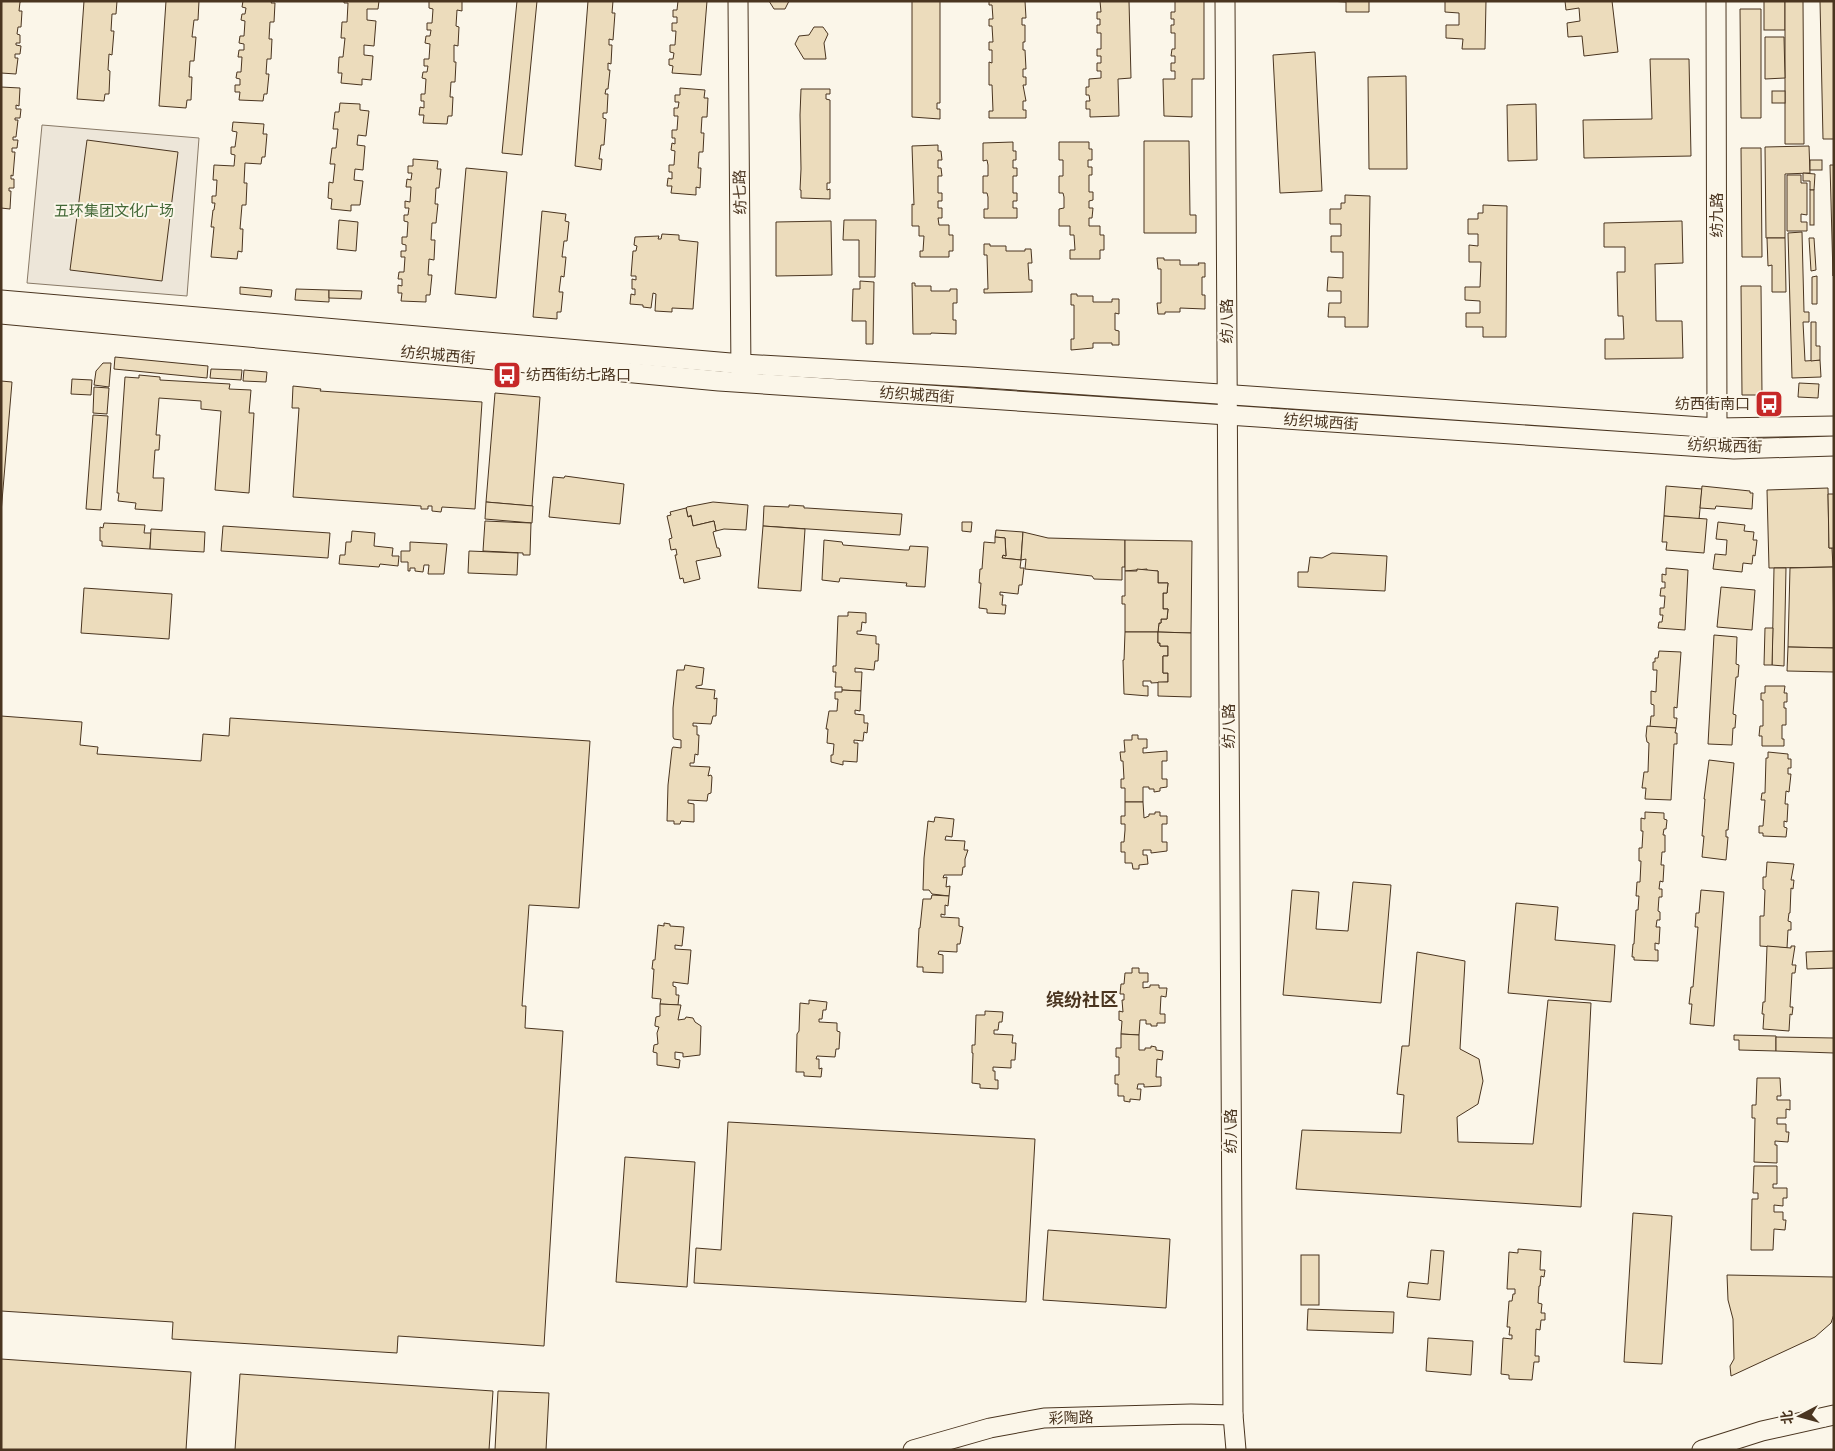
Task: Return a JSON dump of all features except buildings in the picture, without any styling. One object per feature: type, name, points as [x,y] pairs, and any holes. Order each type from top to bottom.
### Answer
[{"type":"street","name":"纺七路","points":[[738,1],[741,383]]},
{"type":"street","name":"纺八路","points":[[1225,1],[1233,1415],[1236,1450]]},
{"type":"street","name":"纺九路","points":[[1716,1],[1717,428]]},
{"type":"street","name":"纺织城西街","points":[[1,300],[742,364],[980,377],[1717,428],[1834,426]]},
{"type":"street","name":"纺织城西街","points":[[1,314],[741,383],[1734,449],[1834,446]]},
{"type":"street","name":"彩陶路","points":[[913,1450],[990,1428],[1044,1418],[1191,1414],[1233,1415]]},
{"type":"street","points":[[1702,1450],[1762,1431],[1834,1415]]},
{"type":"green space","name":"五环集团文化广场","points":[[42,125],[199,138],[187,296],[27,283]]},
{"type":"place","name":"纺西街纺七路口","points":[[507,375]]},
{"type":"place","name":"纺西街南口","points":[[1769,404]]},
{"type":"district","name":"缤纷社区","points":[[1082,1000]]}]
